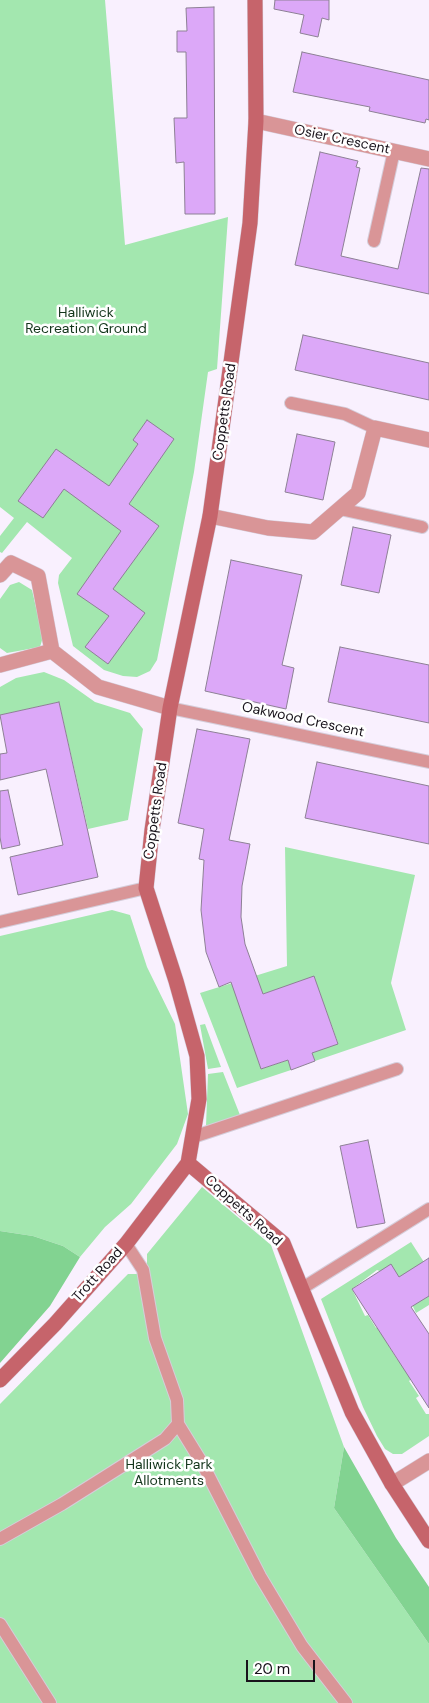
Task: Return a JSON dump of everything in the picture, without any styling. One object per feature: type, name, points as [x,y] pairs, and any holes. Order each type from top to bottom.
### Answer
[{"type":"street","name":"Coppetts Road","points":[[255,0],[256,121],[250,222],[210,516],[170,708],[152,830],[146,888],[176,981],[197,1056],[199,1099],[188,1163],[283,1243],[352,1412],[392,1484],[429,1541]]},
{"type":"street","name":"Osier Crescent","points":[[256,121],[429,159]]},
{"type":"street","points":[[210,516],[268,528],[313,532],[358,493],[375,428],[429,440]]},
{"type":"street","points":[[0,575],[11,563],[38,576],[52,651],[98,687],[170,708]]},
{"type":"street","points":[[0,665],[52,651]]},
{"type":"street","name":"Trott Road","points":[[0,1380],[55,1324],[126,1244],[188,1163]]},
{"type":"street","points":[[392,1484],[429,1461]]},
{"type":"lane","points":[[374,241],[394,152]]},
{"type":"lane","points":[[290,402],[345,414],[375,428]]},
{"type":"lane","points":[[340,509],[422,527]]},
{"type":"lane","name":"Oakwood Crescent","points":[[170,708],[429,762]]},
{"type":"lane","points":[[0,922],[146,888]]},
{"type":"lane","points":[[192,1137],[397,1069]]},
{"type":"lane","points":[[301,1289],[429,1208]]},
{"type":"lane","points":[[126,1244],[144,1270],[155,1338],[177,1400],[178,1424],[202,1463],[260,1576],[302,1646],[346,1703]]},
{"type":"lane","points":[[0,1539],[62,1504],[165,1438],[178,1424]]},
{"type":"lane","points":[[0,1624],[50,1703]]},
{"type":"green space","name":"Halliwick Recreation Ground","points":[[0,0],[105,0],[125,245],[228,217],[217,369],[208,372],[194,472],[157,660],[150,671],[137,677],[123,676],[104,670],[73,646],[58,583],[59,575],[72,558],[27,522],[2,553],[0,552],[0,536],[14,518],[0,507]]},
{"type":"green space","points":[[19,582],[32,590],[43,637],[40,647],[7,653],[0,648],[0,599],[10,585]]},
{"type":"green space","points":[[44,672],[64,680],[95,702],[130,713],[143,729],[128,820],[88,829],[59,702],[0,715],[0,687],[16,678]]},
{"type":"green space","points":[[285,847],[415,875],[391,983],[406,1030],[315,1061],[312,1053],[338,1043],[314,977],[239,1002],[261,1069],[288,1060],[291,1070],[237,1088],[200,993],[287,966]]},
{"type":"green space","points":[[112,910],[130,915],[147,967],[175,1024],[188,1114],[177,1144],[131,1204],[105,1227],[80,1257],[63,1246],[33,1236],[0,1231],[0,936]]},
{"type":"green space","points":[[205,1024],[221,1067],[208,1069],[200,1025]]},
{"type":"green space","points":[[223,1072],[240,1115],[206,1126],[208,1074]]},
{"type":"green space","name":"Halliwick Park Allotments","points":[[202,1187],[271,1245],[344,1447],[334,1508],[429,1644],[429,1703],[0,1703],[0,1404],[128,1274],[140,1274],[147,1266],[147,1254]]},
{"type":"green space","points":[[0,1231],[33,1236],[63,1246],[80,1257],[50,1306],[0,1363]]},
{"type":"green space","points":[[411,1242],[429,1270],[429,1305],[416,1313],[400,1279],[377,1270],[352,1289],[365,1316],[368,1315],[376,1328],[381,1325],[387,1343],[397,1359],[414,1377],[409,1381],[419,1396],[416,1398],[426,1414],[429,1414],[429,1436],[402,1454],[393,1454],[385,1449],[363,1407],[321,1299]]},
{"type":"green space","points":[[344,1447],[396,1538],[429,1587],[429,1644],[334,1508]]},
{"type":"building","points":[[275,0],[329,0],[329,20],[322,18],[318,37],[300,33],[304,15],[274,9]]},
{"type":"building","points":[[214,7],[215,214],[185,214],[184,162],[176,163],[174,118],[187,118],[186,52],[177,52],[177,31],[187,31],[186,8]]},
{"type":"building","points":[[302,52],[429,80],[429,120],[426,119],[425,123],[369,111],[370,107],[293,92]]},
{"type":"building","points":[[320,152],[358,161],[356,167],[360,168],[341,256],[398,269],[421,168],[429,169],[429,294],[295,265]]},
{"type":"building","points":[[303,335],[429,363],[429,400],[295,370]]},
{"type":"building","points":[[147,420],[174,439],[129,504],[159,526],[113,589],[145,613],[108,664],[85,647],[109,616],[77,594],[121,531],[64,489],[43,518],[18,501],[56,449],[109,486],[138,444],[133,440]]},
{"type":"building","points":[[297,434],[335,442],[323,500],[285,492]]},
{"type":"building","points":[[353,527],[391,535],[379,593],[341,585]]},
{"type":"building","points":[[231,560],[302,575],[282,665],[294,668],[286,709],[205,691]]},
{"type":"building","points":[[340,647],[429,665],[429,723],[328,702]]},
{"type":"building","points":[[59,702],[98,877],[18,895],[10,857],[63,845],[46,769],[0,780],[0,754],[7,753],[0,715]]},
{"type":"building","points":[[197,729],[250,739],[229,840],[250,844],[242,886],[241,917],[245,944],[263,994],[314,976],[338,1044],[312,1053],[315,1061],[291,1070],[288,1060],[261,1069],[231,982],[219,987],[206,952],[201,910],[204,860],[199,859],[204,829],[178,823]]},
{"type":"building","points":[[317,762],[429,786],[429,844],[305,818]]},
{"type":"building","points":[[8,790],[20,845],[2,849],[0,837],[0,791]]},
{"type":"building","points":[[368,1140],[385,1223],[357,1228],[340,1146]]},
{"type":"building","points":[[429,1258],[429,1296],[411,1307],[429,1334],[429,1408],[352,1289],[391,1264],[399,1277]]}]
